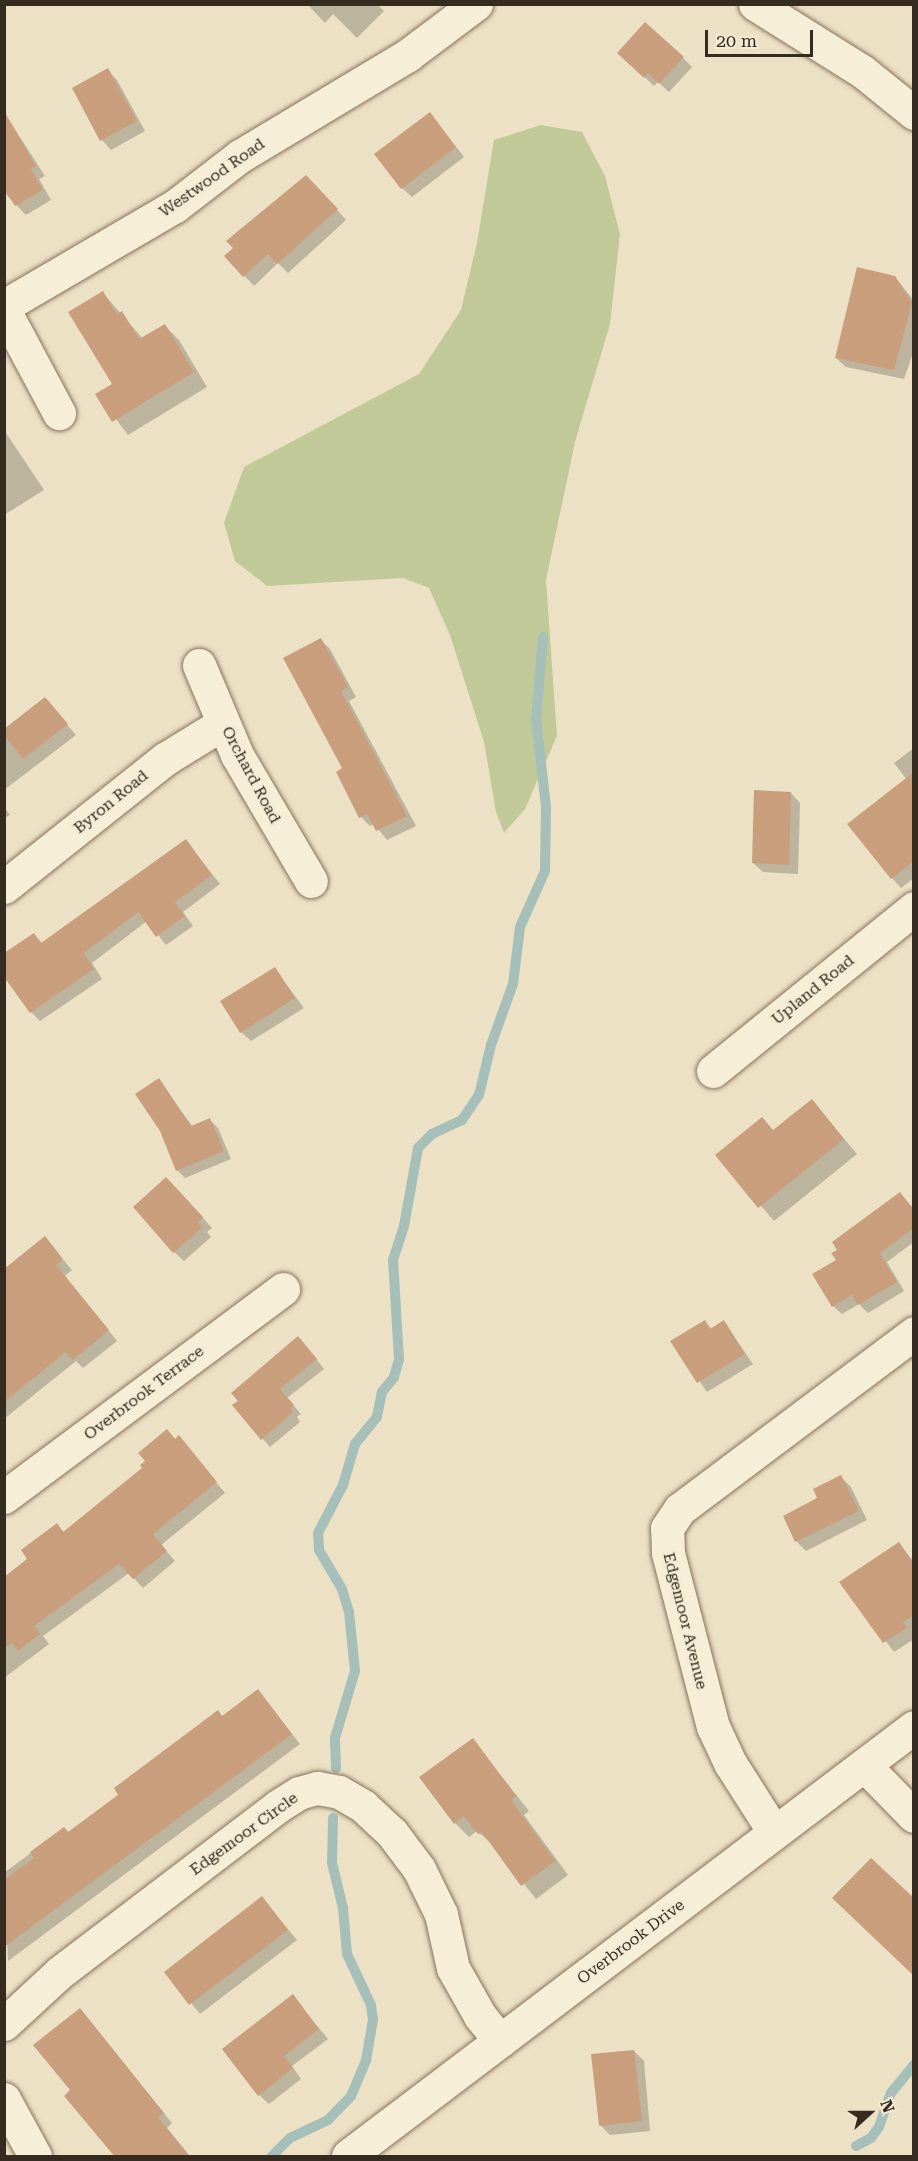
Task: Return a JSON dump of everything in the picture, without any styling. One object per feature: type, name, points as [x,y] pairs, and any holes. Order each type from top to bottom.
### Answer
[{"type":"street","name":"Westwood Road","points":[[4,308],[175,206],[240,156],[399,61],[476,4]]},
{"type":"street","points":[[755,4],[862,71],[914,113]]},
{"type":"street","points":[[4,308],[59,413]]},
{"type":"street","name":"Orchard Road","points":[[199,665],[222,724],[311,881]]},
{"type":"street","name":"Byron Road","points":[[4,887],[165,759],[222,724]]},
{"type":"street","name":"Upland Road","points":[[713,1071],[914,908]]},
{"type":"street","name":"Overbrook Terrace","points":[[4,1497],[283,1289]]},
{"type":"street","name":"Edgemoor Avenue","points":[[774,1832],[730,1763],[713,1727],[668,1553],[667,1528],[680,1509],[914,1333]]},
{"type":"street","name":"Overbrook Drive","points":[[348,2157],[914,1727]]},
{"type":"street","points":[[864,1766],[914,1816]]},
{"type":"street","name":"Edgemoor Circle","points":[[4,2024],[59,1972],[268,1813],[299,1793],[317,1788],[339,1792],[363,1806],[392,1833],[419,1869],[441,1914],[453,1968],[480,2016],[500,2041]]},
{"type":"street","points":[[4,2099],[35,2157]]},
{"type":"green space","points":[[541,125],[582,132],[605,176],[620,234],[610,324],[575,442],[546,580],[557,736],[525,809],[504,833],[496,812],[484,742],[450,635],[429,588],[403,578],[267,586],[235,561],[224,523],[244,467],[419,374],[461,310],[477,243],[494,140]]},
{"type":"building","points":[[645,22],[684,57],[659,84],[648,73],[644,78],[617,53]]},
{"type":"building","points":[[108,68],[137,121],[100,141],[72,88]]},
{"type":"building","points":[[4,111],[36,166],[31,169],[43,190],[15,206],[4,189]]},
{"type":"building","points":[[430,112],[456,147],[401,189],[374,154]]},
{"type":"building","points":[[306,175],[338,209],[277,264],[268,254],[243,277],[224,256],[233,248],[226,241]]},
{"type":"building","points":[[857,267],[895,276],[912,303],[894,370],[835,358]]},
{"type":"building","points":[[103,291],[117,315],[122,311],[139,339],[165,324],[194,372],[112,422],[95,394],[112,384],[68,312]]},
{"type":"building","points":[[321,638],[348,687],[341,691],[407,816],[376,831],[367,814],[359,818],[336,772],[342,768],[283,658]]},
{"type":"building","points":[[45,697],[68,724],[23,759],[4,735],[4,729]]},
{"type":"building","points":[[914,772],[914,861],[891,879],[847,824]]},
{"type":"building","points":[[754,790],[791,792],[789,865],[752,863]]},
{"type":"building","points":[[186,839],[212,875],[175,902],[185,916],[156,937],[138,912],[84,953],[94,969],[30,1013],[4,977],[4,953],[34,933],[41,943]]},
{"type":"building","points":[[275,967],[295,998],[240,1033],[220,1001]]},
{"type":"building","points":[[159,1078],[191,1126],[210,1118],[224,1151],[176,1171],[160,1131],[135,1094]]},
{"type":"building","points":[[812,1099],[844,1139],[758,1208],[715,1155],[762,1117],[773,1130]]},
{"type":"building","points":[[166,1177],[203,1217],[198,1222],[203,1227],[173,1253],[133,1207]]},
{"type":"building","points":[[900,1192],[914,1210],[914,1228],[880,1253],[897,1282],[858,1305],[852,1295],[832,1307],[812,1274],[836,1260],[831,1253],[837,1250],[832,1242]]},
{"type":"building","points":[[45,1236],[63,1259],[56,1265],[109,1330],[73,1360],[66,1352],[4,1402],[4,1269]]},
{"type":"building","points":[[705,1320],[710,1329],[724,1320],[745,1354],[697,1383],[670,1341]]},
{"type":"building","points":[[298,1336],[317,1359],[280,1389],[294,1405],[290,1408],[293,1412],[261,1440],[232,1405],[238,1401],[231,1393]]},
{"type":"building","points":[[167,1429],[175,1439],[179,1435],[217,1482],[153,1534],[167,1551],[133,1579],[119,1564],[34,1626],[40,1634],[18,1651],[12,1643],[4,1648],[4,1577],[27,1559],[21,1550],[57,1523],[63,1532],[142,1468],[140,1465],[145,1461],[138,1453]]},
{"type":"building","points":[[841,1475],[859,1511],[795,1542],[783,1516],[817,1498],[813,1489]]},
{"type":"building","points":[[899,1542],[914,1564],[914,1615],[903,1622],[907,1628],[883,1643],[839,1582]]},
{"type":"building","points":[[258,1689],[292,1734],[4,1947],[4,1880],[34,1858],[30,1852],[64,1827],[68,1832],[118,1795],[114,1788],[218,1710],[222,1716]]},
{"type":"building","points":[[473,1738],[516,1796],[511,1800],[555,1861],[521,1886],[482,1832],[478,1834],[464,1816],[454,1824],[419,1777]]},
{"type":"building","points":[[871,1858],[914,1898],[914,1976],[832,1898]]},
{"type":"building","points":[[262,1896],[288,1930],[189,2005],[164,1972]]},
{"type":"building","points":[[293,1994],[319,2029],[284,2056],[293,2068],[258,2096],[222,2049]]},
{"type":"building","points":[[80,2008],[164,2113],[158,2117],[190,2157],[115,2157],[64,2096],[70,2090],[33,2045]]},
{"type":"building","points":[[634,2050],[642,2121],[599,2126],[591,2054]]},
{"type":"waterway","points":[[336,1768],[335,1738],[355,1671],[349,1612],[342,1589],[319,1550],[318,1533],[343,1485],[355,1444],[377,1417],[382,1392],[394,1377],[399,1360],[393,1260],[404,1226],[418,1148],[432,1134],[462,1120],[479,1095],[491,1045],[513,984],[520,927],[545,871],[546,807],[536,719],[543,637]]},
{"type":"waterway","points":[[272,2156],[290,2138],[328,2120],[351,2096],[366,2060],[373,2020],[371,2005],[347,1954],[343,1908],[332,1863],[333,1818]]},
{"type":"waterway","points":[[856,2146],[871,2138],[879,2127],[891,2093],[914,2065]]}]
